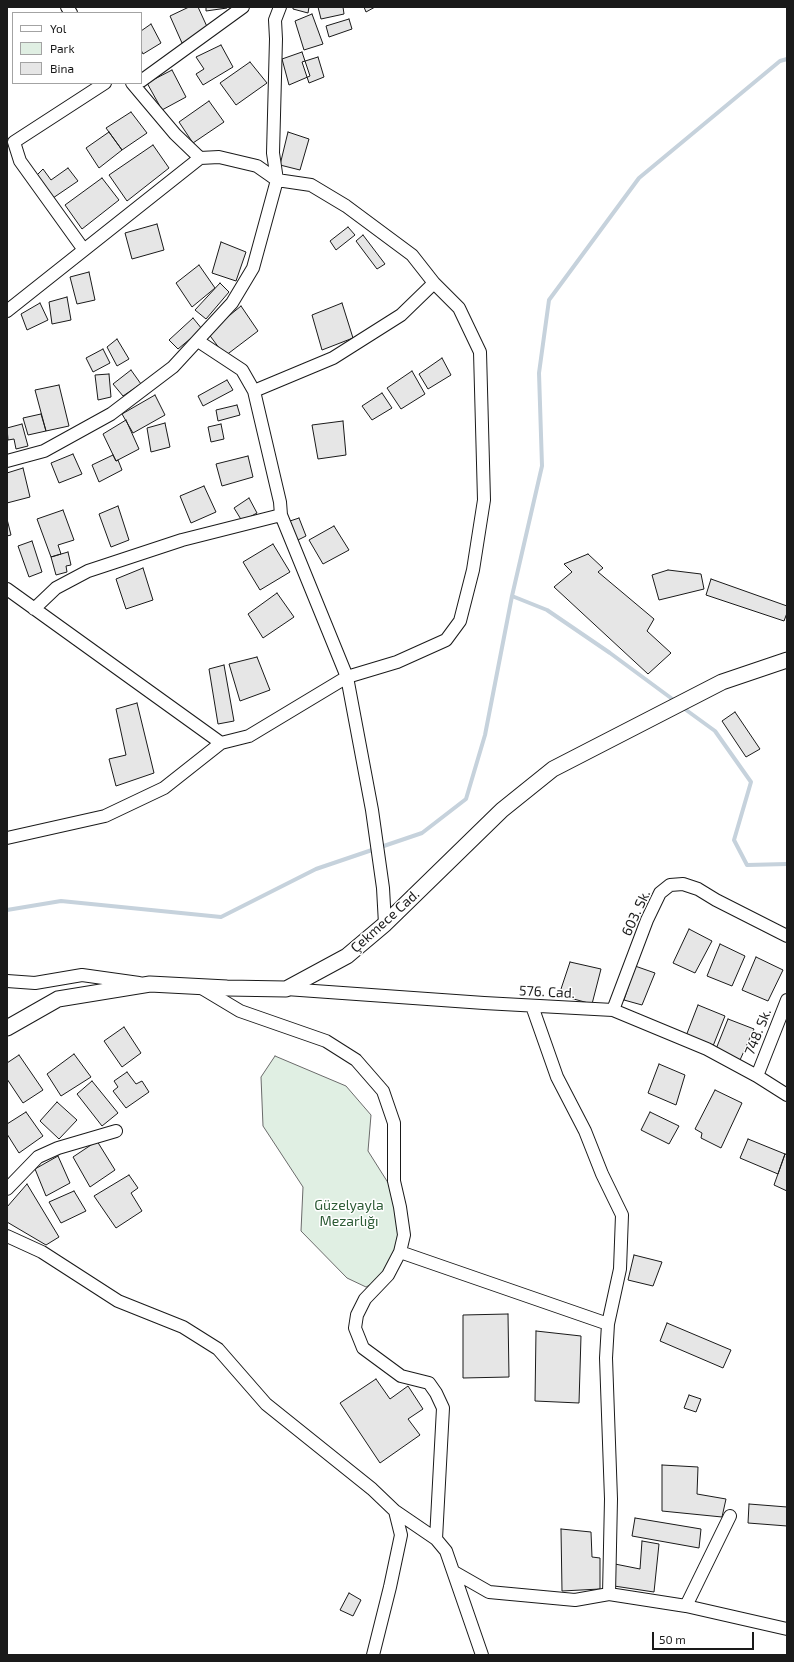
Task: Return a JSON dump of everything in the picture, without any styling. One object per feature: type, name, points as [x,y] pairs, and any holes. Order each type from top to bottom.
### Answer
[{"type":"street","points":[[142,79],[243,7]]},
{"type":"street","points":[[7,461],[44,451],[111,414],[173,367],[232,303],[253,268],[277,180],[273,153],[276,39],[275,20],[279,7]]},
{"type":"street","points":[[84,250],[20,161],[14,142],[103,84]]},
{"type":"street","points":[[138,84],[175,134],[200,158]]},
{"type":"street","points":[[7,310],[200,158],[219,157],[257,166],[277,180],[311,185],[346,206],[412,255],[434,283],[458,308],[480,352],[484,500],[473,570],[460,621],[446,640],[397,662],[346,676],[249,736],[221,743],[164,788],[105,816],[7,838]]},
{"type":"street","points":[[254,391],[333,358],[401,315],[434,283]]},
{"type":"street","points":[[198,341],[242,370],[254,391],[280,502],[281,515],[346,676],[372,810],[383,888],[386,924]]},
{"type":"street","points":[[34,609],[56,588],[88,571],[182,540],[281,515]]},
{"type":"street","points":[[7,589],[221,743]]},
{"type":"street","name":"Çekmece Cad.","points":[[7,1028],[58,999],[150,984],[286,989],[347,956],[386,924],[502,810],[553,769],[722,682],[787,660]]},
{"type":"street","name":"603. Sk.","points":[[613,1010],[647,920],[660,893],[670,885],[683,884],[698,888],[716,900],[787,936]]},
{"type":"street","points":[[7,981],[35,983],[82,975],[150,984]]},
{"type":"street","points":[[200,987],[240,1011],[326,1041],[356,1060],[383,1091],[394,1123],[394,1181],[404,1235],[400,1252],[388,1275],[365,1299],[357,1315],[355,1328],[363,1348],[401,1376],[429,1383],[436,1393],[443,1408],[436,1539]]},
{"type":"street","name":"576. Cad.","points":[[286,989],[613,1010],[707,1049],[787,1094]]},
{"type":"street","name":"748. Sk.","points":[[757,1076],[787,1000]]},
{"type":"street","points":[[532,1006],[557,1076],[622,1215],[620,1269],[608,1324],[606,1358],[611,1499],[609,1594]]},
{"type":"street","points":[[7,1189],[38,1158],[58,1148],[116,1131]]},
{"type":"street","points":[[7,1236],[42,1252],[118,1300],[183,1327],[218,1349],[266,1404],[372,1489],[395,1510],[436,1539],[446,1551],[482,1655]]},
{"type":"street","points":[[400,1252],[608,1324]]},
{"type":"street","points":[[373,1655],[390,1588],[401,1535],[395,1510]]},
{"type":"street","points":[[686,1606],[730,1516]]},
{"type":"street","points":[[454,1572],[489,1592],[575,1600],[609,1594],[686,1606],[787,1629]]},
{"type":"green space","name":"Güzelyayla Mezarlığı","points":[[275,1056],[346,1086],[371,1115],[368,1151],[392,1189],[403,1248],[388,1275],[366,1287],[347,1278],[301,1231],[303,1187],[263,1126],[261,1077]]},
{"type":"building","points":[[189,7],[198,7],[209,31],[182,43],[170,16]]},
{"type":"building","points":[[206,7],[227,7],[227,8],[206,11]]},
{"type":"building","points":[[293,7],[309,7],[308,13],[293,9]]},
{"type":"building","points":[[318,7],[343,7],[344,14],[321,19]]},
{"type":"building","points":[[364,7],[375,7],[366,12]]},
{"type":"building","points":[[312,14],[323,44],[304,50],[295,21]]},
{"type":"building","points":[[349,19],[352,29],[329,37],[326,26]]},
{"type":"building","points":[[151,24],[161,43],[143,54],[142,52],[142,30]]},
{"type":"building","points":[[221,45],[233,67],[203,85],[196,74],[204,69],[196,57]]},
{"type":"building","points":[[302,52],[310,76],[289,85],[282,59]]},
{"type":"building","points":[[318,57],[324,77],[309,83],[302,62]]},
{"type":"building","points":[[250,62],[267,83],[236,105],[220,83]]},
{"type":"building","points":[[172,70],[186,97],[162,110],[147,83]]},
{"type":"building","points":[[209,101],[224,122],[193,143],[179,122]]},
{"type":"building","points":[[131,112],[147,133],[122,150],[106,128]]},
{"type":"building","points":[[109,132],[122,150],[99,168],[86,148]]},
{"type":"building","points":[[288,132],[309,139],[300,170],[280,165]]},
{"type":"building","points":[[153,145],[169,168],[127,201],[109,175]]},
{"type":"building","points":[[68,168],[78,181],[53,198],[37,175],[43,169],[51,180]]},
{"type":"building","points":[[102,178],[119,200],[82,229],[65,205]]},
{"type":"building","points":[[157,224],[164,250],[132,259],[125,233]]},
{"type":"building","points":[[348,227],[355,235],[336,250],[330,241]]},
{"type":"building","points":[[363,235],[385,264],[377,269],[356,241]]},
{"type":"building","points":[[221,242],[246,252],[236,281],[212,273]]},
{"type":"building","points":[[199,265],[215,288],[192,307],[176,283]]},
{"type":"building","points":[[89,272],[95,300],[77,304],[70,277]]},
{"type":"building","points":[[220,283],[229,292],[206,319],[195,310]]},
{"type":"building","points":[[67,297],[71,320],[52,324],[49,302]]},
{"type":"building","points":[[40,303],[48,320],[27,330],[21,314]]},
{"type":"building","points":[[342,303],[353,338],[322,350],[312,315]]},
{"type":"building","points":[[241,306],[258,331],[225,356],[208,333]]},
{"type":"building","points":[[193,318],[202,329],[178,349],[169,340]]},
{"type":"building","points":[[117,339],[129,359],[117,366],[107,347]]},
{"type":"building","points":[[103,349],[110,363],[93,372],[86,358]]},
{"type":"building","points":[[442,358],[451,375],[428,389],[419,374]]},
{"type":"building","points":[[131,370],[141,384],[123,396],[113,384]]},
{"type":"building","points":[[412,371],[425,394],[401,409],[387,388]]},
{"type":"building","points":[[109,374],[111,397],[98,400],[95,375]]},
{"type":"building","points":[[227,380],[233,390],[203,406],[198,396]]},
{"type":"building","points":[[59,385],[69,426],[46,431],[35,390]]},
{"type":"building","points":[[382,393],[392,408],[372,420],[362,406]]},
{"type":"building","points":[[155,395],[165,415],[133,433],[122,414]]},
{"type":"building","points":[[237,405],[240,415],[218,421],[216,410]]},
{"type":"building","points":[[41,414],[46,431],[28,435],[23,418]]},
{"type":"building","points":[[126,420],[139,449],[116,461],[103,434]]},
{"type":"building","points":[[343,421],[346,455],[318,459],[312,425]]},
{"type":"building","points":[[165,423],[170,447],[151,452],[147,428]]},
{"type":"building","points":[[22,424],[28,446],[16,449],[14,439],[8,440],[7,428]]},
{"type":"building","points":[[221,424],[224,439],[211,442],[208,427]]},
{"type":"building","points":[[73,454],[82,474],[59,483],[51,463]]},
{"type":"building","points":[[113,455],[116,461],[118,460],[122,470],[99,482],[92,465]]},
{"type":"building","points":[[248,456],[253,477],[222,486],[216,464]]},
{"type":"building","points":[[23,468],[30,497],[7,503],[7,473]]},
{"type":"building","points":[[204,486],[216,512],[191,523],[180,496]]},
{"type":"building","points":[[249,498],[257,513],[242,521],[234,508]]},
{"type":"building","points":[[118,506],[129,540],[111,547],[99,514]]},
{"type":"building","points":[[63,510],[74,540],[58,545],[61,554],[51,557],[37,519]]},
{"type":"building","points":[[299,518],[306,536],[296,541],[290,521]]},
{"type":"building","points":[[7,519],[11,535],[7,536]]},
{"type":"building","points":[[334,526],[349,550],[323,564],[309,540]]},
{"type":"building","points":[[32,541],[42,572],[29,577],[18,546]]},
{"type":"building","points":[[273,544],[290,572],[260,590],[243,562]]},
{"type":"building","points":[[68,552],[71,565],[66,566],[67,572],[56,575],[51,557]]},
{"type":"building","points":[[588,554],[603,568],[598,572],[654,619],[647,631],[671,653],[648,674],[554,587],[572,572],[564,564]]},
{"type":"building","points":[[143,568],[153,600],[126,609],[116,579]]},
{"type":"building","points":[[668,570],[701,574],[704,589],[659,600],[652,575]]},
{"type":"building","points":[[711,579],[787,606],[787,613],[784,621],[706,595]]},
{"type":"building","points":[[277,593],[294,617],[263,638],[248,614]]},
{"type":"building","points":[[257,657],[270,690],[240,701],[229,664]]},
{"type":"building","points":[[224,665],[234,721],[218,724],[209,669]]},
{"type":"building","points":[[137,703],[154,773],[116,786],[109,759],[126,755],[116,709]]},
{"type":"building","points":[[735,712],[760,749],[746,757],[722,721]]},
{"type":"building","points":[[689,929],[712,941],[695,973],[673,963]]},
{"type":"building","points":[[720,944],[745,956],[732,986],[707,976]]},
{"type":"building","points":[[756,957],[783,970],[768,1001],[742,990]]},
{"type":"building","points":[[570,962],[601,969],[592,1004],[559,995]]},
{"type":"building","points":[[635,966],[655,973],[642,1005],[624,1000]]},
{"type":"building","points":[[698,1005],[725,1016],[713,1046],[686,1036]]},
{"type":"building","points":[[728,1019],[754,1029],[740,1060],[716,1049]]},
{"type":"building","points":[[124,1027],[141,1053],[122,1067],[104,1041]]},
{"type":"building","points":[[74,1054],[91,1077],[61,1096],[47,1074]]},
{"type":"building","points":[[19,1055],[43,1090],[23,1103],[7,1079],[7,1063]]},
{"type":"building","points":[[659,1064],[685,1075],[676,1105],[648,1093]]},
{"type":"building","points":[[127,1072],[136,1084],[142,1081],[149,1092],[126,1108],[113,1091],[118,1087],[114,1081]]},
{"type":"building","points":[[92,1081],[118,1113],[102,1126],[77,1094]]},
{"type":"building","points":[[715,1090],[742,1103],[721,1148],[701,1138],[702,1133],[695,1129]]},
{"type":"building","points":[[57,1102],[77,1120],[59,1139],[40,1121]]},
{"type":"building","points":[[26,1112],[43,1136],[19,1153],[7,1134],[7,1124]]},
{"type":"building","points":[[650,1112],[679,1126],[669,1144],[641,1130]]},
{"type":"building","points":[[748,1139],[785,1154],[778,1174],[740,1158]]},
{"type":"building","points":[[97,1141],[115,1170],[90,1187],[73,1157]]},
{"type":"building","points":[[785,1154],[787,1155],[787,1191],[774,1185]]},
{"type":"building","points":[[58,1156],[70,1183],[46,1196],[35,1169]]},
{"type":"building","points":[[129,1175],[138,1188],[131,1193],[142,1211],[116,1228],[94,1196]]},
{"type":"building","points":[[27,1184],[59,1237],[46,1245],[7,1222],[7,1207]]},
{"type":"building","points":[[74,1191],[86,1211],[61,1223],[49,1202]]},
{"type":"building","points":[[634,1255],[662,1262],[653,1286],[628,1280]]},
{"type":"building","points":[[508,1314],[509,1377],[463,1378],[463,1315]]},
{"type":"building","points":[[667,1323],[731,1350],[723,1368],[660,1341]]},
{"type":"building","points":[[536,1331],[581,1336],[579,1403],[535,1401]]},
{"type":"building","points":[[376,1379],[390,1399],[408,1386],[423,1409],[408,1419],[420,1435],[380,1463],[340,1403]]},
{"type":"building","points":[[689,1395],[701,1399],[696,1412],[684,1408]]},
{"type":"building","points":[[662,1465],[698,1467],[697,1494],[726,1499],[722,1517],[662,1511]]},
{"type":"building","points":[[749,1504],[787,1507],[787,1526],[748,1523]]},
{"type":"building","points":[[635,1518],[701,1529],[699,1548],[632,1536]]},
{"type":"building","points":[[561,1529],[591,1532],[592,1557],[600,1558],[600,1589],[562,1591]]},
{"type":"building","points":[[642,1541],[659,1544],[654,1592],[614,1586],[615,1564],[640,1569]]},
{"type":"building","points":[[349,1593],[361,1600],[353,1616],[340,1610]]},
{"type":"waterway","points":[[7,910],[61,901],[221,917],[316,869],[422,833],[466,799],[485,735],[512,596],[542,466],[539,373],[549,300],[639,178],[780,61],[787,59]]},
{"type":"waterway","points":[[512,596],[547,610],[610,653],[675,701]]},
{"type":"waterway","points":[[682,707],[715,731],[751,782],[734,840],[747,865],[787,864]]}]
